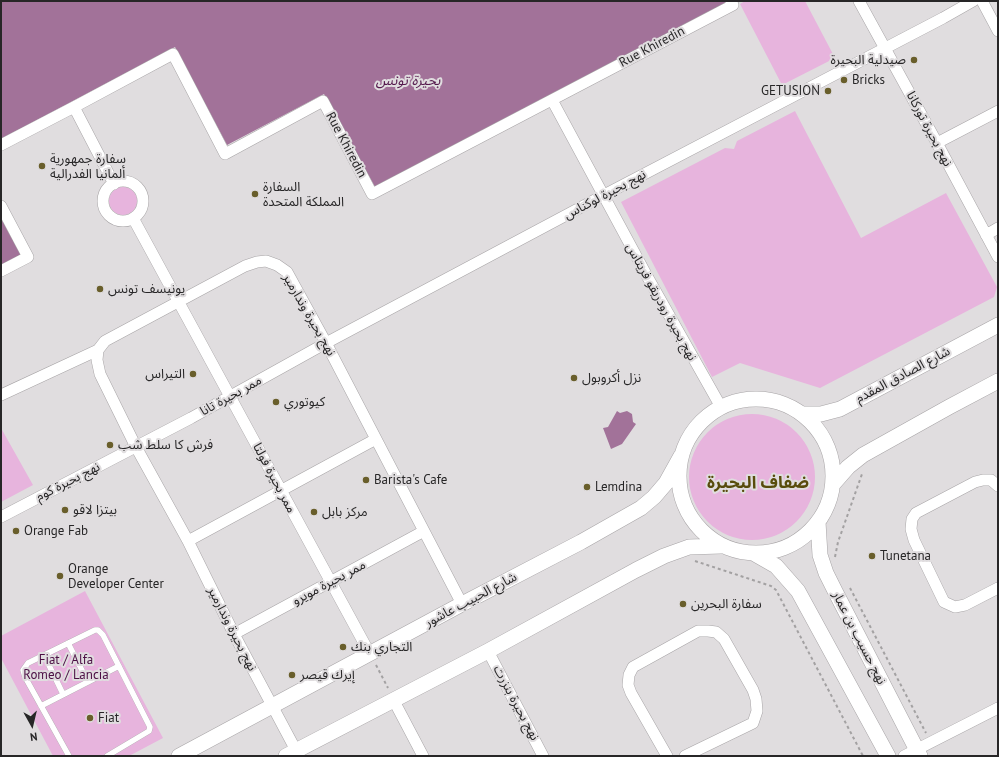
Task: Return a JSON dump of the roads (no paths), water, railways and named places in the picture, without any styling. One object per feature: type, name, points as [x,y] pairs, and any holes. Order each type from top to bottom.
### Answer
[{"type":"main road","name":"شارع الصادق المقدم","points":[[804,414],[821,414],[840,409],[998,325]]},
{"type":"main road","points":[[834,483],[848,467],[863,455],[998,381]]},
{"type":"main road","points":[[721,407],[749,398],[778,401],[804,414],[822,433],[832,457],[834,483],[824,514],[807,536],[782,549],[755,554]]},
{"type":"main road","name":"شارع الحبيب عاشور","points":[[179,756],[581,542],[640,508],[654,497],[666,483],[696,427],[721,407]]},
{"type":"main road","points":[[681,456],[678,477],[681,498],[690,517],[704,534],[721,546]]},
{"type":"main road","name":"نهج حسيب بن عمار","points":[[818,522],[820,555],[826,573],[914,754]]},
{"type":"main road","points":[[294,754],[664,556],[688,547],[721,546],[755,554],[776,566],[798,591],[888,756]]},
{"type":"street","name":"Rue Khiredin","points":[[1,145],[173,54],[225,154],[323,101],[372,194],[733,5],[731,1]]},
{"type":"street","name":"نهج بحيرة توركانا","points":[[859,1],[886,48],[998,257]]},
{"type":"street","name":"نهج بحيرة لوكناس","points":[[326,343],[973,1]]},
{"type":"street","points":[[982,1],[998,31]]},
{"type":"street","name":"نهج بحيرة رودريقو فريتاس","points":[[552,100],[647,276],[721,407]]},
{"type":"street","points":[[74,107],[114,184]]},
{"type":"street","points":[[937,143],[998,111]]},
{"type":"street","points":[[121,181],[128,182],[140,190],[143,204],[137,215],[133,218],[122,221],[110,216],[106,211],[103,199],[108,188],[121,181]]},
{"type":"street","points":[[1,206],[28,257],[1,271]]},
{"type":"street","name":"ممر بحيرة فولتا","points":[[133,218],[370,654]]},
{"type":"street","points":[[986,235],[998,228]]},
{"type":"street","name":"نهج بحيرة وندارمير","points":[[294,754],[272,706],[188,541],[136,447],[100,374],[96,360],[98,350],[105,341],[220,278],[245,266],[266,261],[278,265],[287,272],[326,343],[462,604]]},
{"type":"street","name":"ممر بحيرة تانا","points":[[136,447],[326,343]]},
{"type":"street","points":[[1,395],[98,350]]},
{"type":"street","points":[[188,541],[376,439]]},
{"type":"street","name":"نهج بحيرة كوم","points":[[1,517],[136,447]]},
{"type":"street","points":[[998,486],[991,480],[975,482],[916,513],[912,519],[911,529],[914,540],[944,602],[955,607],[965,605],[998,588]]},
{"type":"street","name":"ممر بحيرة مويرو","points":[[234,634],[424,531]]},
{"type":"street","points":[[667,756],[631,693],[628,685],[629,675],[633,667],[698,631],[716,632],[724,639],[754,690],[757,711],[756,717],[753,723],[685,756]]},
{"type":"street","name":"نهج بحيرة بنزرت","points":[[488,651],[544,756]]},
{"type":"street","points":[[394,701],[423,756]]},
{"type":"street","points":[[914,754],[931,742],[998,708]]},
{"type":"lane","points":[[68,756],[25,677],[23,670],[28,664],[68,643],[98,630],[103,635],[150,727],[149,731],[107,756]]},
{"type":"lane","points":[[68,643],[88,682]]},
{"type":"lane","points":[[44,656],[63,694]]},
{"type":"lane","points":[[41,706],[119,666]]},
{"type":"water","name":"بحيرة تونس","points":[[1,1],[724,1],[728,7],[375,187],[324,94],[227,145],[175,47],[1,139]]},
{"type":"water","points":[[1,218],[21,255],[1,265]]},
{"type":"water","points":[[617,411],[620,413],[627,411],[632,414],[633,422],[636,424],[622,444],[611,449],[603,428],[608,427]]},
{"type":"place","name":"صيدلية البحيرة","points":[[914,60]]},
{"type":"place","name":"Bricks","points":[[844,80]]},
{"type":"place","name":"GETUSION","points":[[828,91]]},
{"type":"place","name":"سفارة جمهورية ألمانيا الفدرالية","points":[[42,166]]},
{"type":"place","name":"السفارة المملكة المتحدة","points":[[255,194]]},
{"type":"place","name":"يونيسف تونس","points":[[100,289]]},
{"type":"place","name":"التيراس","points":[[193,374]]},
{"type":"place","name":"نزل أكروبول","points":[[574,378]]},
{"type":"place","name":"كيوتوري","points":[[276,402]]},
{"type":"place","name":"فرش كا سلط شب","points":[[110,445]]},
{"type":"place","name":"Barista's Cafe","points":[[366,480]]},
{"type":"place","name":"Lemdina","points":[[587,487]]},
{"type":"place","name":"بيتزا لاقو","points":[[65,510]]},
{"type":"place","name":"مركز بابل","points":[[314,512]]},
{"type":"place","name":"Orange Fab","points":[[16,531]]},
{"type":"place","name":"Tunetana","points":[[872,556]]},
{"type":"place","name":"Orange Developer Center","points":[[60,576]]},
{"type":"place","name":"سفارة البحرين","points":[[683,604]]},
{"type":"place","name":"التجاري بنك","points":[[343,647]]},
{"type":"place","name":"إيرك قيصر","points":[[292,675]]},
{"type":"place","name":"Fiat","points":[[90,718]]},
{"type":"district","name":"ضفاف البحيرة","points":[[758,483]]},
{"type":"park label","name":"Fiat / Alfa Romeo / Lancia","points":[[66,668]]}]
